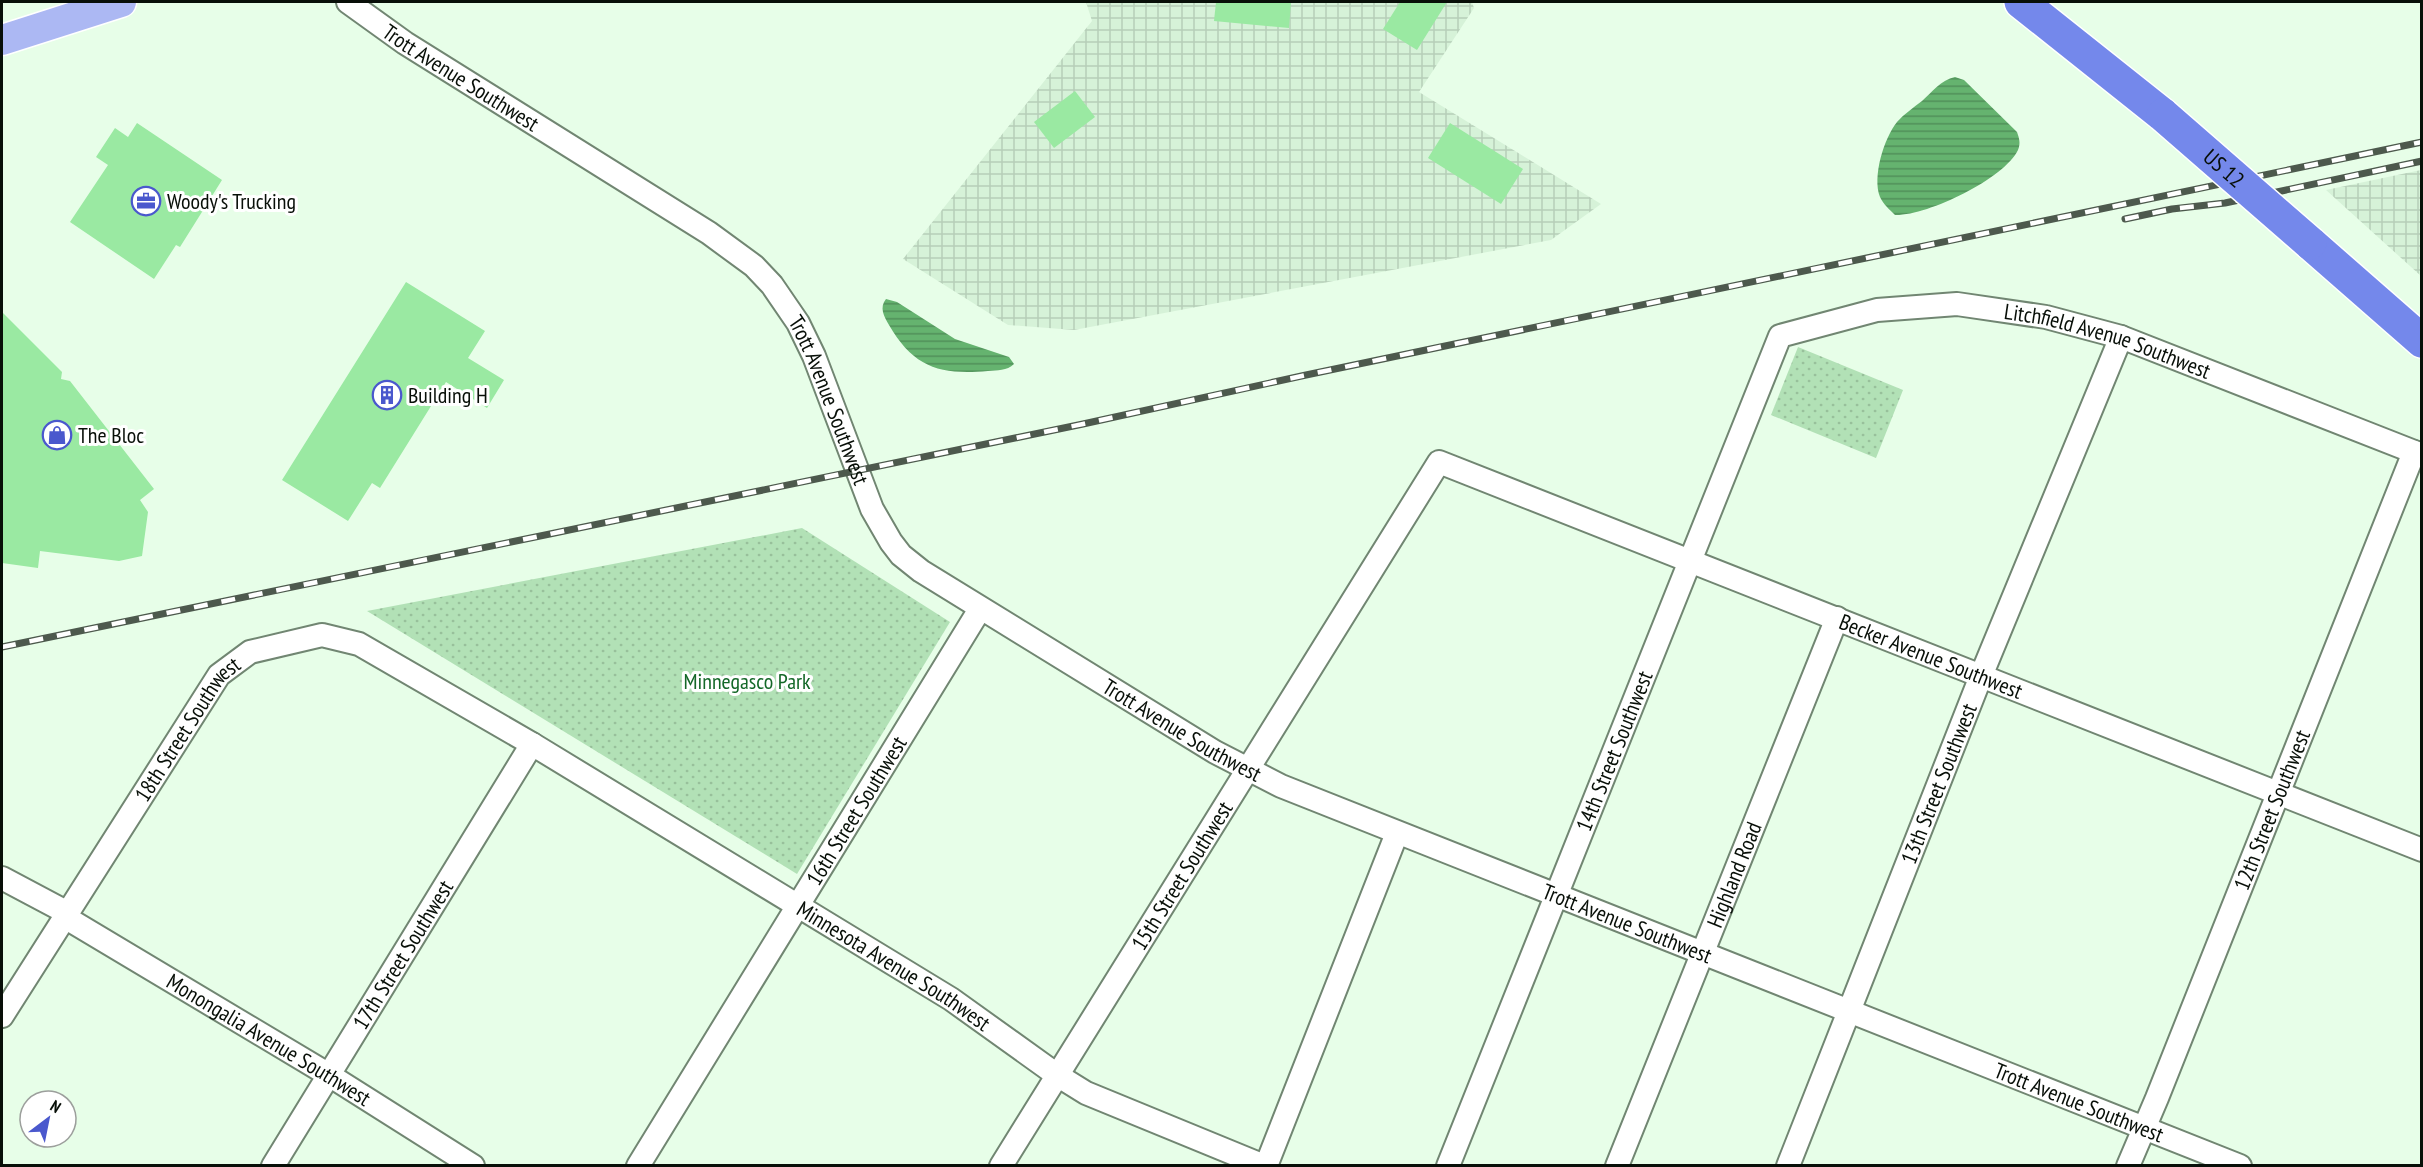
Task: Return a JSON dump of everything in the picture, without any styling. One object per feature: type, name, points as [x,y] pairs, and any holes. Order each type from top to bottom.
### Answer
[{"type":"highway","name":"US 12","points":[[2021,2],[2163,116],[2421,342]]},
{"type":"main road","points":[[2,40],[122,2]]},
{"type":"street","name":"Trott Avenue Southwest","points":[[348,2],[405,43],[709,233],[754,267],[772,285],[798,322],[814,356],[881,528],[907,561],[980,609],[1215,752],[1281,786],[2240,1166]]},
{"type":"street","name":"Litchfield Avenue Southwest","points":[[1780,336],[1878,310],[1958,304],[2046,317],[2121,337],[2418,454]]},
{"type":"street","name":"14th Street Southwest","points":[[1448,1166],[1780,336]]},
{"type":"street","name":"13th Street Southwest","points":[[1788,1166],[1981,676],[2121,337]]},
{"type":"street","name":"12th Street Southwest","points":[[2128,1166],[2418,454]]},
{"type":"street","name":"Becker Avenue Southwest","points":[[1439,462],[2421,850]]},
{"type":"street","name":"15th Street Southwest","points":[[1001,1166],[1439,462]]},
{"type":"street","name":"16th Street Southwest","points":[[638,1166],[980,609]]},
{"type":"street","name":"Highland Road","points":[[1617,1166],[1838,618]]},
{"type":"street","name":"18th Street Southwest","points":[[2,1016],[219,675],[250,652],[322,635],[359,644],[532,744]]},
{"type":"street","name":"Minnesota Avenue Southwest","points":[[532,744],[951,999],[1086,1093],[1265,1166]]},
{"type":"street","name":"17th Street Southwest","points":[[273,1166],[532,744]]},
{"type":"street","points":[[1265,1166],[1397,833]]},
{"type":"street","name":"Monongalia Avenue Southwest","points":[[2,878],[329,1075],[473,1166]]},
{"type":"shaded area","points":[[1086,2],[1472,2],[1474,8],[1419,92],[1601,204],[1551,240],[1074,330],[1008,325],[903,259],[1092,21]]},
{"type":"shaded area","points":[[1955,77],[1964,80],[2017,132],[2020,143],[2018,150],[1997,173],[1963,194],[1926,209],[1895,215],[1883,202],[1878,189],[1878,169],[1884,147],[1892,129],[1903,116],[1941,84]]},
{"type":"shaded area","points":[[2422,170],[2421,276],[2326,190]]},
{"type":"shaded area","points":[[886,299],[897,302],[955,339],[1009,357],[1014,364],[1002,370],[971,372],[942,370],[930,366],[908,351],[898,339],[883,312]]},
{"type":"green space","points":[[1798,347],[1903,390],[1876,458],[1771,415]]},
{"type":"green space","name":"Minnegasco Park","points":[[802,528],[950,622],[797,874],[367,611]]},
{"type":"building","points":[[1216,2],[1291,2],[1289,28],[1214,21]]},
{"type":"building","points":[[1400,2],[1447,2],[1417,50],[1383,29]]},
{"type":"building","points":[[1075,91],[1095,117],[1054,148],[1034,122]]},
{"type":"building","name":"Woody's Trucking","points":[[137,123],[222,180],[180,247],[176,245],[154,279],[70,222],[108,165],[96,157],[115,128],[128,137]]},
{"type":"building","points":[[1450,123],[1523,169],[1501,204],[1428,158]]},
{"type":"building","name":"Building H","points":[[406,282],[485,331],[468,358],[504,380],[487,408],[446,382],[380,488],[372,483],[348,521],[282,480]]},
{"type":"building","name":"The Bloc","points":[[2,312],[62,372],[61,379],[70,381],[154,489],[140,500],[148,512],[142,556],[119,561],[40,551],[38,568],[2,563]]},
{"type":"railway","points":[[2,647],[1083,424],[1306,375],[2422,142]]},
{"type":"railway","points":[[2125,219],[2172,209],[2225,203],[2422,161]]},
{"type":"place","name":"Woody's Trucking","points":[[146,201]]},
{"type":"place","name":"Building H","points":[[387,395]]},
{"type":"place","name":"The Bloc","points":[[57,435]]}]
